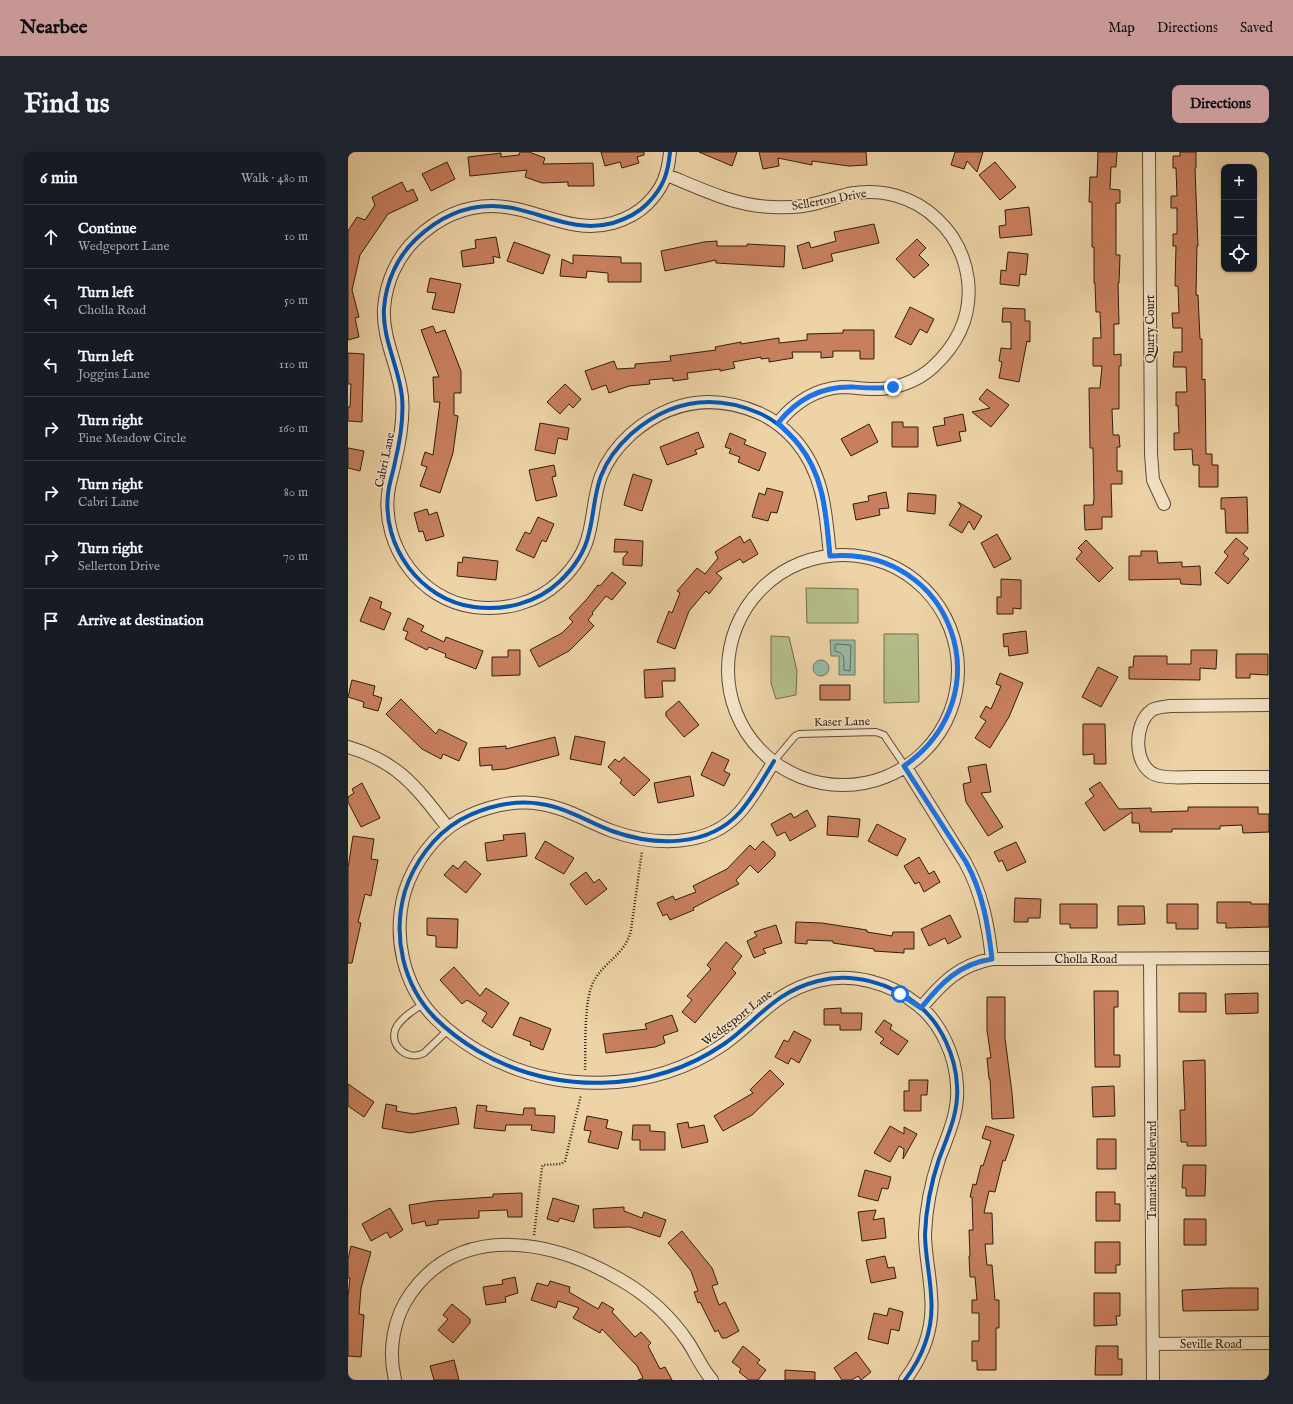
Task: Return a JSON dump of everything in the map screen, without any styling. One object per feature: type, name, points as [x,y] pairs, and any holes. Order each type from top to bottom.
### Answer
[{"type":"street","name":"Cabri Lane","points":[[670,152],[667,175],[661,186],[647,204],[632,216],[622,220],[598,226],[580,226],[512,208],[488,206],[473,208],[450,215],[432,224],[404,251],[389,280],[384,306],[385,331],[399,383],[402,406],[399,446],[388,495],[388,516],[394,543],[404,561],[418,579],[440,595],[453,602],[469,607],[495,608],[525,602],[545,593],[554,586],[569,572],[582,553],[589,536],[595,495],[605,466],[624,440],[660,413],[676,407],[713,402],[742,407],[759,413],[778,423],[799,445],[815,471],[820,484],[826,512],[830,556]]},
{"type":"street","name":"Quarry Court","points":[[1149,152],[1151,460],[1153,480],[1164,504]]},
{"type":"street","name":"Sellerton Drive","points":[[667,175],[730,200],[770,207],[804,206],[856,193],[877,192],[893,194],[914,202],[926,209],[951,234],[960,251],[964,260],[968,278],[969,299],[966,316],[962,328],[951,348],[932,368],[913,380],[893,387],[873,389],[841,387],[818,392],[805,398],[792,407],[778,423]]},
{"type":"street","points":[[842,555],[862,557],[882,562],[900,570],[916,581],[930,595],[942,611],[950,628],[956,647],[958,667],[957,686],[952,706],[945,724],[934,740],[920,755],[904,766],[888,775],[858,783],[839,784],[820,782],[791,772],[774,761],[753,740],[746,730],[736,710],[728,676],[732,641],[740,619],[760,590],[783,572],[798,564],[830,556],[842,555]]},
{"type":"street","points":[[1269,705],[1160,707],[1153,710],[1142,720],[1138,733],[1138,741],[1140,757],[1149,771],[1156,775],[1164,777],[1269,776]]},
{"type":"street","points":[[348,747],[381,760],[407,778],[448,828]]},
{"type":"street","name":"Wedgeport Lane","points":[[774,761],[740,812],[719,829],[704,836],[690,840],[675,842],[634,838],[600,826],[571,812],[531,802],[511,803],[493,807],[466,817],[448,828],[425,853],[413,872],[405,892],[400,913],[399,935],[402,956],[412,985],[423,1004],[448,1030],[469,1045],[493,1059],[527,1073],[570,1082],[589,1083],[630,1080],[662,1073],[693,1062],[723,1044],[747,1026],[776,1000],[801,986],[815,982],[840,978],[870,981],[887,987],[921,1008],[935,1025],[950,1053],[956,1074],[957,1099],[952,1125],[936,1170],[928,1205],[925,1232],[932,1298],[930,1323],[921,1355],[905,1380]]},
{"type":"street","points":[[904,766],[966,862],[974,878],[985,909],[992,959]]},
{"type":"street","name":"Cholla Road","points":[[921,1008],[940,985],[949,978],[971,965],[992,959],[1269,958]]},
{"type":"street","name":"Tamarisk Boulevard","points":[[1150,959],[1153,1380]]},
{"type":"street","points":[[395,1380],[392,1355],[395,1329],[407,1299],[420,1281],[437,1266],[451,1257],[478,1248],[506,1245],[533,1247],[567,1255],[595,1266],[632,1287],[670,1320],[687,1341],[712,1380]]},
{"type":"street","name":"Seville Road","points":[[1153,1344],[1269,1344]]},
{"type":"lane","name":"Kaser Lane","points":[[774,761],[795,736],[799,734],[876,732],[884,735],[904,766]]},
{"type":"lane","points":[[423,1004],[401,1021],[395,1030],[396,1044],[400,1050],[406,1055],[420,1055],[448,1030]]},
{"type":"path","points":[[585,1070],[587,1006],[590,992],[594,980],[623,949],[630,936],[642,850]]},
{"type":"path","points":[[534,1235],[542,1168],[546,1165],[562,1164],[565,1161],[581,1095]]},
{"type":"green space","points":[[806,588],[858,589],[858,623],[807,623]]},
{"type":"green space","points":[[884,634],[918,634],[919,702],[884,703]]},
{"type":"green space","points":[[771,636],[789,637],[797,671],[796,695],[776,699],[771,683]]},
{"type":"water","points":[[830,640],[855,640],[855,675],[839,675],[839,656],[831,656]]},
{"type":"water","points":[[821,660],[828,665],[829,668],[824,675],[821,676],[814,671],[813,668],[818,661]]},
{"type":"building","points":[[520,152],[529,152],[545,158],[543,164],[593,163],[594,186],[568,186],[568,182],[542,183],[525,177],[527,170],[470,176],[468,157],[501,153],[501,157],[519,155]]},
{"type":"building","points":[[601,152],[644,152],[644,155],[637,157],[639,163],[622,168],[620,162],[605,166]]},
{"type":"building","points":[[699,152],[737,152],[732,166]]},
{"type":"building","points":[[759,152],[866,152],[867,165],[849,166],[812,161],[812,165],[778,158],[779,166],[763,169]]},
{"type":"building","points":[[955,152],[983,152],[977,172],[967,161],[964,169],[951,165]]},
{"type":"building","points":[[1098,152],[1117,152],[1116,167],[1111,167],[1110,189],[1120,190],[1120,203],[1116,203],[1116,255],[1120,255],[1118,283],[1119,324],[1114,324],[1114,355],[1121,354],[1121,366],[1119,366],[1119,409],[1112,409],[1113,435],[1119,435],[1120,447],[1117,447],[1117,471],[1122,471],[1122,484],[1111,484],[1112,517],[1102,517],[1102,529],[1085,530],[1084,505],[1093,505],[1094,499],[1093,448],[1090,448],[1089,388],[1100,388],[1102,366],[1093,366],[1093,338],[1101,338],[1100,312],[1096,312],[1094,283],[1092,202],[1089,202],[1090,177],[1097,177]]},
{"type":"building","points":[[1180,152],[1196,152],[1195,168],[1198,246],[1196,295],[1198,295],[1200,339],[1202,339],[1202,380],[1205,379],[1206,454],[1212,454],[1212,465],[1218,465],[1218,487],[1199,487],[1199,465],[1193,465],[1192,449],[1174,450],[1174,433],[1179,433],[1176,392],[1187,392],[1186,367],[1173,367],[1174,352],[1182,352],[1182,328],[1173,328],[1172,313],[1179,313],[1178,286],[1175,286],[1176,246],[1173,246],[1173,234],[1177,234],[1177,208],[1171,208],[1171,196],[1177,196],[1176,168],[1173,168],[1173,156],[1180,156]]},
{"type":"building","points":[[447,162],[455,179],[431,191],[422,174]]},
{"type":"building","points":[[995,162],[1016,187],[1000,200],[979,175]]},
{"type":"building","points":[[402,182],[407,192],[413,189],[418,200],[388,214],[360,255],[352,290],[359,317],[355,318],[359,337],[348,340],[348,231],[357,217],[365,220],[375,205],[372,197]]},
{"type":"building","points":[[1029,207],[1032,235],[1000,238],[999,226],[1006,225],[1005,210]]},
{"type":"building","points":[[874,224],[879,243],[831,254],[833,261],[803,269],[797,246],[809,242],[811,248],[836,241],[834,232]]},
{"type":"building","points":[[496,237],[500,258],[493,256],[494,263],[463,267],[461,251],[476,248],[475,240]]},
{"type":"building","points":[[917,239],[926,248],[919,255],[929,265],[914,278],[896,259]]},
{"type":"building","points":[[717,241],[717,246],[747,246],[747,244],[785,246],[784,267],[716,263],[716,260],[665,271],[661,251],[704,242]]},
{"type":"building","points":[[514,242],[550,255],[543,274],[507,261]]},
{"type":"building","points":[[1008,252],[1028,254],[1026,275],[1020,274],[1019,286],[1000,284],[1001,270],[1006,271]]},
{"type":"building","points":[[573,255],[621,257],[621,263],[641,263],[641,282],[608,282],[608,273],[587,271],[586,278],[560,276],[562,259],[573,264]]},
{"type":"building","points":[[430,278],[461,284],[454,313],[432,309],[436,293],[427,292]]},
{"type":"building","points":[[910,307],[934,319],[927,333],[920,329],[911,345],[895,337]]},
{"type":"building","points":[[1003,308],[1025,309],[1025,321],[1030,321],[1030,342],[1027,341],[1019,382],[999,378],[1002,362],[999,361],[1001,348],[1011,349],[1011,322],[1002,322]]},
{"type":"building","points":[[433,326],[436,333],[445,330],[461,371],[461,393],[454,393],[454,415],[458,416],[453,453],[440,493],[420,486],[427,467],[421,465],[425,452],[433,455],[440,402],[434,402],[433,377],[439,377],[421,330]]},
{"type":"building","points":[[843,330],[874,330],[874,359],[860,359],[860,351],[833,351],[833,357],[821,358],[821,352],[792,352],[793,358],[769,362],[769,358],[761,359],[761,357],[733,362],[735,368],[720,371],[720,369],[687,373],[688,379],[673,381],[673,378],[649,380],[650,384],[629,386],[609,393],[606,385],[592,390],[585,371],[614,361],[617,369],[635,368],[635,364],[671,361],[670,356],[716,350],[715,347],[741,342],[741,344],[779,338],[779,343],[807,340],[807,334],[843,333]]},
{"type":"building","points":[[348,353],[364,354],[362,422],[348,421],[351,384],[348,384]]},
{"type":"building","points":[[565,384],[581,399],[573,408],[569,404],[560,414],[547,402]]},
{"type":"building","points":[[987,389],[1009,405],[991,427],[972,412],[990,408],[979,399]]},
{"type":"building","points":[[963,414],[966,431],[959,432],[961,441],[937,446],[933,427],[945,425],[944,418]]},
{"type":"building","points":[[892,422],[903,422],[903,427],[918,427],[918,447],[892,447]]},
{"type":"building","points":[[540,423],[569,428],[567,440],[558,438],[555,454],[535,450]]},
{"type":"building","points":[[869,424],[878,442],[851,456],[841,439]]},
{"type":"building","points":[[698,432],[704,447],[695,450],[697,454],[667,465],[660,447]]},
{"type":"building","points":[[730,433],[746,440],[744,444],[766,453],[759,471],[738,462],[740,457],[729,453],[731,449],[725,447]]},
{"type":"building","points":[[348,448],[364,451],[360,471],[348,468]]},
{"type":"building","points":[[554,465],[556,476],[552,477],[557,496],[536,501],[529,470]]},
{"type":"building","points":[[633,474],[652,480],[642,511],[624,505]]},
{"type":"building","points":[[767,488],[783,492],[777,513],[771,512],[768,521],[752,517],[759,493],[765,495]]},
{"type":"building","points":[[886,492],[889,508],[879,509],[880,515],[856,520],[853,504],[869,501],[868,496]]},
{"type":"building","points":[[908,493],[936,495],[935,514],[907,511]]},
{"type":"building","points":[[1247,497],[1248,533],[1226,533],[1225,509],[1221,509],[1221,498]]},
{"type":"building","points":[[958,502],[982,516],[974,530],[969,521],[962,533],[949,525],[961,506]]},
{"type":"building","points":[[427,509],[429,515],[437,512],[444,536],[426,541],[423,531],[419,532],[414,513]]},
{"type":"building","points":[[538,517],[554,524],[546,542],[542,540],[534,558],[516,550],[525,532],[530,534]]},
{"type":"building","points":[[997,534],[1011,559],[994,568],[981,543]]},
{"type":"building","points":[[740,536],[744,543],[750,539],[758,554],[743,563],[740,559],[716,573],[722,578],[709,594],[706,591],[689,611],[675,649],[657,642],[669,611],[672,613],[680,593],[677,591],[697,568],[705,574],[718,558],[715,552]]},
{"type":"building","points":[[1236,538],[1248,548],[1243,554],[1249,559],[1228,584],[1215,573],[1228,556],[1224,552]]},
{"type":"building","points":[[615,539],[643,541],[642,566],[623,565],[623,558],[628,552],[614,552]]},
{"type":"building","points":[[1086,540],[1113,568],[1099,582],[1076,559],[1082,552],[1078,548]]},
{"type":"building","points":[[1141,551],[1157,551],[1158,563],[1182,562],[1182,567],[1200,566],[1201,585],[1181,584],[1180,579],[1129,580],[1129,556],[1141,556]]},
{"type":"building","points":[[463,557],[498,561],[496,580],[457,576],[458,562],[462,563]]},
{"type":"building","points":[[612,572],[626,583],[612,600],[606,596],[592,613],[593,614],[588,620],[594,626],[569,651],[539,667],[530,650],[562,633],[573,622],[569,618],[598,585],[600,586]]},
{"type":"building","points":[[1001,579],[1021,580],[1021,609],[1013,608],[1013,614],[997,614],[997,597],[1001,597]]},
{"type":"building","points":[[370,597],[382,602],[380,608],[391,613],[384,630],[360,621]]},
{"type":"building","points":[[408,618],[424,626],[421,631],[444,642],[446,637],[483,651],[476,669],[445,657],[446,654],[429,647],[427,650],[405,639],[408,632],[403,630]]},
{"type":"building","points":[[1026,631],[1028,653],[1009,656],[1008,646],[1004,647],[1003,634]]},
{"type":"building","points":[[508,650],[520,650],[520,675],[492,676],[492,657],[508,657]]},
{"type":"building","points":[[1191,650],[1217,650],[1216,669],[1200,668],[1200,680],[1129,679],[1129,667],[1133,667],[1134,656],[1167,656],[1167,664],[1191,664]]},
{"type":"building","points":[[1236,654],[1268,654],[1268,675],[1250,674],[1250,678],[1236,678]]},
{"type":"building","points":[[1098,667],[1118,677],[1101,707],[1082,697]]},
{"type":"building","points":[[675,668],[675,681],[662,681],[663,697],[645,698],[644,670]]},
{"type":"building","points":[[1000,673],[1023,683],[1009,717],[990,748],[975,738],[986,721],[980,717],[986,706],[991,709],[1001,686],[996,684]]},
{"type":"building","points":[[352,680],[375,686],[373,695],[382,698],[378,711],[363,707],[364,702],[348,697]]},
{"type":"building","points":[[820,685],[850,685],[850,700],[820,700]]},
{"type":"building","points":[[401,699],[436,734],[439,729],[467,743],[459,761],[443,754],[441,759],[422,749],[386,714]]},
{"type":"building","points":[[679,701],[699,725],[684,737],[666,716],[666,712]]},
{"type":"building","points":[[1083,724],[1105,724],[1106,764],[1094,764],[1094,754],[1083,755]]},
{"type":"building","points":[[575,736],[605,742],[601,765],[570,759]]},
{"type":"building","points":[[555,737],[559,755],[506,769],[492,770],[492,765],[480,766],[479,748],[506,746],[506,749]]},
{"type":"building","points":[[712,752],[729,760],[724,771],[730,774],[724,786],[701,775]]},
{"type":"building","points":[[624,757],[650,780],[634,796],[620,783],[622,780],[608,767],[615,759],[619,762]]},
{"type":"building","points":[[986,764],[991,792],[981,793],[1003,827],[988,836],[966,802],[963,784],[971,782],[968,767]]},
{"type":"building","points":[[690,776],[694,796],[658,803],[654,783]]},
{"type":"building","points":[[1100,782],[1119,809],[1151,808],[1151,812],[1188,811],[1188,807],[1258,807],[1258,814],[1269,814],[1269,832],[1243,833],[1242,825],[1220,826],[1220,829],[1172,829],[1172,832],[1140,832],[1139,823],[1132,823],[1132,812],[1104,831],[1085,803],[1094,796],[1089,789]]},
{"type":"building","points":[[362,783],[380,818],[361,827],[348,802],[348,797],[354,793],[352,789]]},
{"type":"building","points":[[807,810],[816,826],[790,841],[785,832],[777,836],[771,824],[791,813],[794,818]]},
{"type":"building","points":[[828,816],[860,819],[858,837],[827,835]]},
{"type":"building","points":[[877,824],[906,839],[897,856],[868,841]]},
{"type":"building","points":[[525,833],[527,856],[487,861],[485,843],[504,840],[503,835]]},
{"type":"building","points":[[353,836],[374,839],[371,859],[378,860],[371,896],[365,894],[358,922],[361,923],[352,963],[348,963],[348,868]]},
{"type":"building","points":[[545,841],[574,858],[564,874],[535,858]]},
{"type":"building","points":[[763,841],[775,852],[775,856],[758,873],[750,865],[736,880],[739,884],[693,908],[694,910],[670,920],[667,914],[663,916],[657,903],[673,896],[675,900],[696,892],[693,886],[727,869],[750,845],[755,850]]},
{"type":"building","points":[[1016,842],[1026,862],[1007,871],[1002,860],[999,862],[994,852]]},
{"type":"building","points":[[919,857],[929,874],[934,871],[940,882],[924,892],[919,882],[915,884],[904,866]]},
{"type":"building","points":[[465,861],[481,874],[466,893],[444,875],[453,865],[458,869]]},
{"type":"building","points":[[586,872],[594,883],[599,879],[607,889],[586,905],[570,884]]},
{"type":"building","points":[[1015,898],[1041,899],[1040,918],[1028,918],[1028,922],[1014,922]]},
{"type":"building","points":[[1217,902],[1251,902],[1251,904],[1269,904],[1269,927],[1226,928],[1226,923],[1217,923]]},
{"type":"building","points":[[1060,904],[1097,904],[1097,928],[1070,928],[1070,924],[1060,924]]},
{"type":"building","points":[[1167,904],[1198,904],[1198,929],[1176,929],[1176,923],[1167,923]]},
{"type":"building","points":[[1118,906],[1144,906],[1145,924],[1118,925]]},
{"type":"building","points":[[950,915],[961,937],[948,944],[945,938],[929,946],[921,929]]},
{"type":"building","points":[[427,918],[458,919],[457,948],[436,947],[436,936],[427,935]]},
{"type":"building","points":[[796,922],[822,923],[867,930],[867,932],[892,936],[893,932],[914,932],[914,949],[904,949],[904,953],[874,951],[874,949],[833,943],[833,941],[807,940],[807,944],[795,943]]},
{"type":"building","points":[[776,925],[782,943],[763,949],[766,953],[754,958],[747,941],[757,936],[754,932]]},
{"type":"building","points":[[726,942],[742,956],[732,969],[736,973],[695,1023],[682,1012],[692,1000],[687,996],[711,969],[707,965]]},
{"type":"building","points":[[454,967],[480,996],[486,988],[509,1003],[492,1028],[482,1021],[487,1013],[467,1000],[462,1004],[440,980]]},
{"type":"building","points":[[1094,991],[1118,991],[1118,1007],[1114,1007],[1114,1055],[1120,1055],[1120,1067],[1095,1067]]},
{"type":"building","points":[[1179,993],[1206,993],[1206,1012],[1179,1012]]},
{"type":"building","points":[[1258,993],[1258,1013],[1226,1014],[1225,994]]},
{"type":"building","points":[[987,997],[1005,997],[1005,1038],[1014,1118],[992,1119],[990,1079],[987,1058],[991,1058],[987,1030]]},
{"type":"building","points":[[841,1008],[841,1013],[862,1013],[861,1030],[840,1030],[840,1025],[824,1025],[824,1009]]},
{"type":"building","points":[[672,1015],[678,1031],[663,1036],[665,1043],[655,1047],[606,1053],[603,1034],[647,1029],[645,1024]]},
{"type":"building","points":[[520,1017],[551,1029],[543,1050],[530,1045],[531,1042],[513,1035]]},
{"type":"building","points":[[884,1020],[892,1025],[890,1029],[908,1041],[898,1055],[880,1043],[884,1039],[875,1032]]},
{"type":"building","points":[[794,1031],[811,1040],[799,1063],[791,1058],[788,1064],[775,1057],[784,1040],[788,1042]]},
{"type":"building","points":[[1205,1060],[1206,1146],[1187,1146],[1187,1142],[1181,1142],[1180,1110],[1185,1110],[1183,1061]]},
{"type":"building","points":[[770,1070],[784,1084],[752,1115],[723,1131],[714,1116],[753,1093],[750,1090]]},
{"type":"building","points":[[909,1080],[928,1080],[927,1095],[921,1095],[921,1111],[904,1111],[904,1091],[909,1091]]},
{"type":"building","points":[[348,1084],[374,1102],[364,1117],[348,1106]]},
{"type":"building","points":[[1114,1086],[1115,1116],[1093,1117],[1092,1087]]},
{"type":"building","points":[[386,1104],[397,1106],[396,1111],[414,1114],[456,1107],[459,1124],[410,1133],[382,1128]]},
{"type":"building","points":[[477,1105],[487,1106],[486,1111],[523,1115],[524,1108],[535,1108],[535,1115],[555,1116],[554,1133],[531,1130],[532,1125],[506,1125],[505,1131],[474,1128]]},
{"type":"building","points":[[587,1116],[608,1120],[606,1128],[622,1132],[618,1149],[588,1142],[591,1131],[584,1130]]},
{"type":"building","points":[[688,1122],[689,1128],[704,1125],[708,1142],[682,1148],[677,1124]]},
{"type":"building","points":[[633,1125],[650,1125],[650,1131],[665,1132],[665,1150],[640,1150],[640,1140],[632,1140]]},
{"type":"building","points":[[890,1126],[904,1134],[904,1127],[917,1134],[903,1159],[904,1149],[899,1146],[890,1162],[874,1153]]},
{"type":"building","points":[[986,1126],[1014,1135],[1005,1161],[1003,1160],[995,1192],[989,1191],[984,1213],[992,1213],[993,1244],[985,1244],[987,1265],[992,1265],[995,1300],[999,1300],[999,1328],[996,1328],[996,1370],[977,1370],[977,1361],[972,1361],[972,1341],[979,1341],[979,1313],[972,1313],[972,1300],[977,1300],[975,1277],[970,1277],[969,1230],[973,1230],[972,1197],[970,1197],[973,1184],[976,1185],[981,1165],[983,1166],[991,1141],[982,1138]]},
{"type":"building","points":[[1097,1139],[1116,1139],[1116,1169],[1097,1169]]},
{"type":"building","points":[[1183,1165],[1206,1165],[1205,1196],[1186,1196],[1186,1188],[1182,1188]]},
{"type":"building","points":[[865,1170],[891,1177],[888,1189],[882,1188],[878,1201],[858,1196]]},
{"type":"building","points":[[1096,1192],[1115,1192],[1115,1204],[1120,1204],[1120,1221],[1096,1221]]},
{"type":"building","points":[[522,1193],[522,1217],[508,1217],[507,1210],[479,1211],[479,1218],[438,1220],[438,1224],[426,1226],[425,1221],[412,1224],[409,1205],[434,1201],[493,1197],[493,1194]]},
{"type":"building","points":[[553,1198],[579,1206],[574,1222],[560,1218],[558,1222],[547,1219]]},
{"type":"building","points":[[624,1207],[624,1211],[642,1218],[644,1212],[666,1220],[660,1237],[630,1227],[594,1228],[593,1209]]},
{"type":"building","points":[[390,1208],[403,1230],[390,1238],[387,1232],[371,1241],[362,1224]]},
{"type":"building","points":[[876,1210],[873,1220],[884,1218],[886,1238],[862,1241],[858,1212]]},
{"type":"building","points":[[1184,1219],[1206,1219],[1206,1245],[1184,1245]]},
{"type":"building","points":[[682,1231],[712,1268],[718,1284],[712,1286],[719,1305],[725,1302],[739,1331],[726,1338],[722,1338],[718,1330],[715,1332],[700,1302],[698,1303],[694,1292],[698,1291],[691,1271],[668,1243]]},
{"type":"building","points":[[1095,1242],[1120,1242],[1120,1265],[1116,1265],[1116,1273],[1095,1273]]},
{"type":"building","points":[[351,1246],[371,1252],[361,1288],[359,1314],[364,1315],[361,1357],[348,1356],[348,1297],[350,1278],[348,1278],[348,1259]]},
{"type":"building","points":[[885,1256],[888,1268],[894,1267],[896,1278],[871,1283],[866,1260]]},
{"type":"building","points":[[515,1277],[518,1293],[505,1297],[506,1302],[486,1305],[483,1287],[503,1284],[502,1280]]},
{"type":"building","points":[[550,1281],[570,1287],[569,1292],[598,1309],[602,1302],[614,1309],[612,1312],[635,1337],[641,1332],[651,1343],[648,1346],[660,1369],[665,1367],[672,1380],[638,1380],[643,1378],[637,1366],[602,1329],[600,1333],[573,1318],[579,1308],[558,1301],[556,1308],[531,1300],[537,1283],[548,1286]]},
{"type":"building","points":[[1258,1288],[1258,1310],[1183,1311],[1182,1290]]},
{"type":"building","points":[[1094,1293],[1120,1293],[1120,1316],[1116,1316],[1117,1325],[1094,1326]]},
{"type":"building","points":[[452,1304],[470,1319],[470,1323],[453,1343],[438,1330],[448,1319],[443,1315]]},
{"type":"building","points":[[889,1308],[903,1312],[899,1331],[891,1329],[888,1344],[868,1339],[874,1313],[887,1316]]},
{"type":"building","points":[[743,1346],[760,1360],[757,1363],[766,1370],[758,1380],[749,1380],[739,1372],[741,1369],[732,1362]]},
{"type":"building","points":[[1096,1346],[1118,1346],[1118,1359],[1122,1359],[1122,1375],[1095,1375]]},
{"type":"building","points":[[856,1352],[871,1372],[861,1380],[858,1376],[852,1380],[842,1380],[834,1368]]},
{"type":"building","points":[[454,1360],[459,1380],[434,1380],[430,1366]]},
{"type":"building","points":[[785,1370],[815,1372],[815,1380],[785,1380]]},
{"type":"cycle path","points":[[670,152],[666,174],[657,192],[639,211],[622,220],[597,226],[581,225],[566,223],[507,207],[492,206],[471,208],[451,215],[433,225],[416,239],[403,254],[390,279],[384,308],[384,319],[388,342],[398,375],[402,397],[401,430],[388,494],[388,513],[391,533],[398,551],[408,567],[421,582],[437,594],[455,602],[474,607],[497,608],[520,604],[541,595],[564,577],[574,566],[585,547],[601,476],[610,459],[622,443],[645,423],[660,414],[676,408],[708,402],[725,403],[759,413],[778,424],[795,440],[805,453],[818,480],[825,510],[830,556]]},
{"type":"cycle path","points":[[774,761],[754,794],[740,812],[727,824],[697,838],[680,841],[663,841],[628,836],[612,831],[560,809],[541,804],[510,803],[469,815],[442,833],[426,851],[414,870],[405,891],[401,908],[400,942],[403,959],[415,991],[424,1005],[450,1032],[478,1051],[507,1065],[538,1076],[570,1081],[602,1083],[634,1080],[665,1072],[696,1060],[724,1044],[778,999],[803,986],[818,981],[844,978],[871,981],[896,991],[918,1005],[934,1021],[946,1041],[954,1064],[957,1096],[955,1114],[939,1159],[929,1196],[926,1215],[925,1242],[932,1307],[929,1329],[918,1361],[905,1380]]},
{"type":"route","points":[[893,387],[873,389],[841,387],[818,392],[805,398],[792,407],[778,423],[799,445],[815,471],[820,484],[826,512],[830,556],[842,555],[872,559],[900,570],[908,575],[930,595],[942,611],[954,638],[956,647],[958,657],[958,677],[955,696],[949,715],[940,732],[928,748],[913,761],[904,766],[966,862],[974,878],[985,909],[992,959],[971,965],[949,978],[940,985],[921,1008],[900,994]]}]
